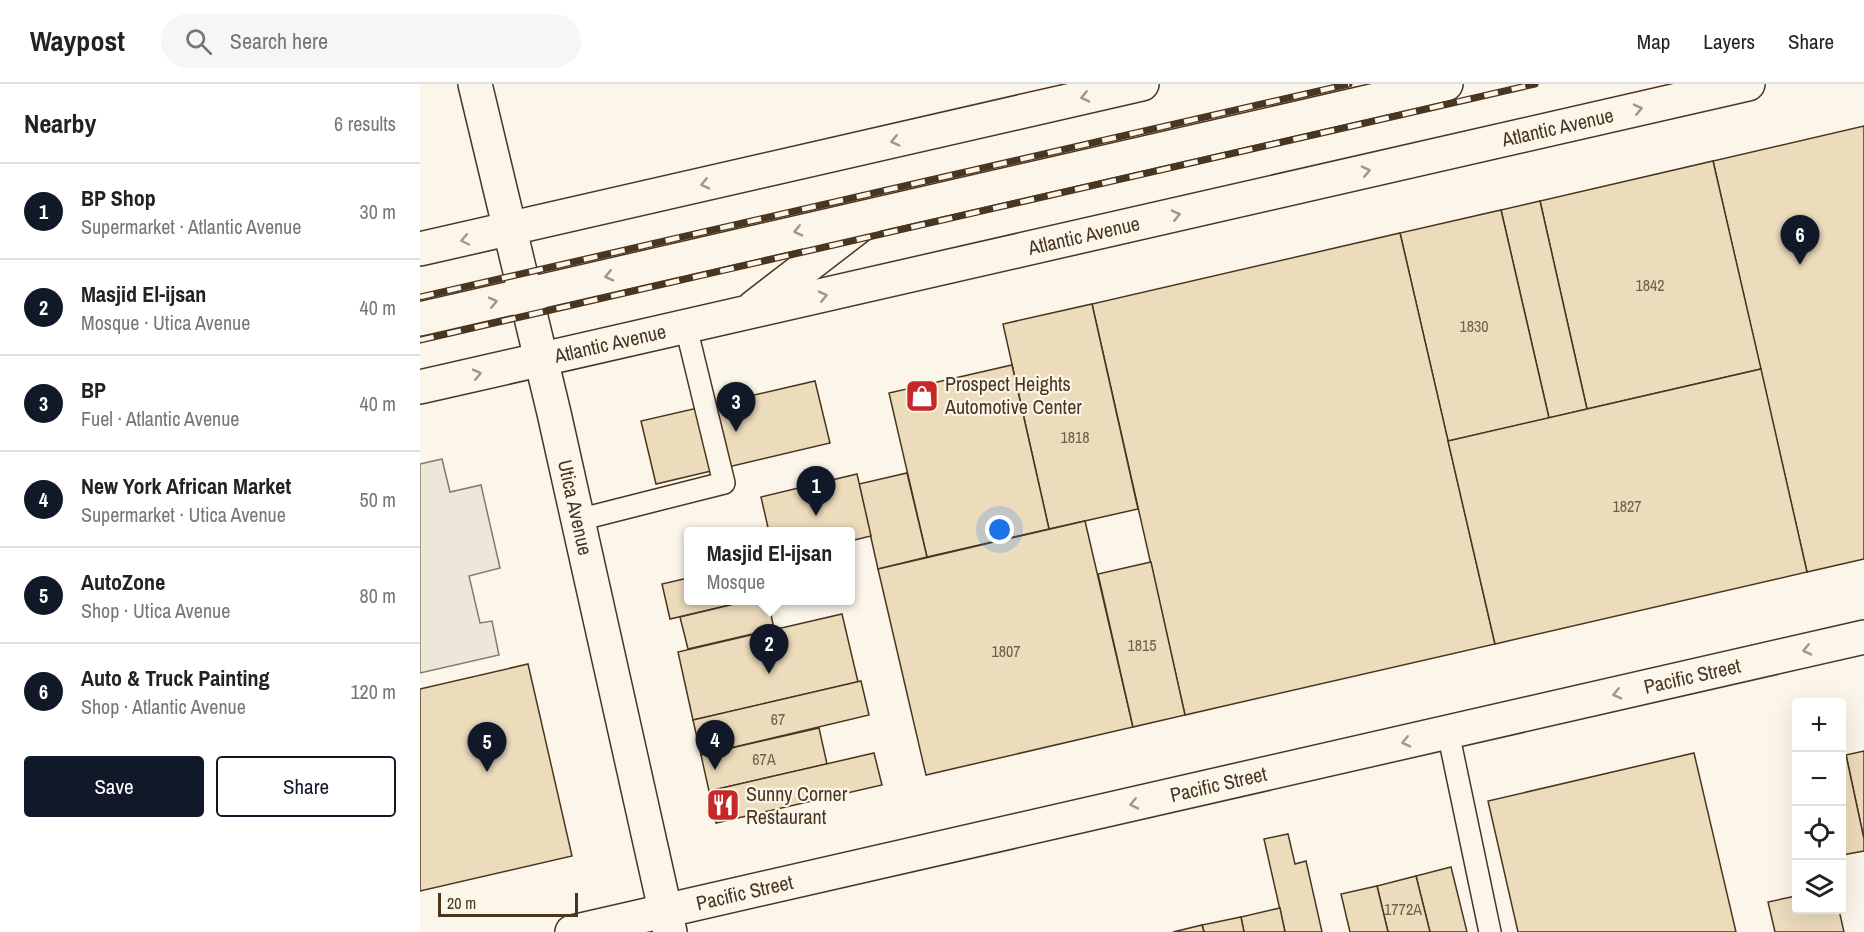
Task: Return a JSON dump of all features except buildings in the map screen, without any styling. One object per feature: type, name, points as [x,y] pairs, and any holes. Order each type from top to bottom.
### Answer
[{"type":"main road","name":"Utica Avenue","points":[[475,84],[578,520],[667,921]]},
{"type":"main road","points":[[420,249],[1142,84]]},
{"type":"main road","points":[[420,319],[1446,84]]},
{"type":"main road","name":"Atlantic Avenue","points":[[420,387],[1748,84]]},
{"type":"main road","points":[[745,314],[876,213]]},
{"type":"main road","name":"Pacific Street","points":[[573,932],[667,921],[1448,732],[1864,637]]},
{"type":"lane","points":[[578,520],[724,483],[686,327]]},
{"type":"lane","points":[[1448,732],[1490,932]]},
{"type":"shaded area","points":[[442,459],[450,492],[481,485],[500,568],[469,576],[480,623],[492,621],[499,655],[420,673],[420,464]]},
{"type":"railway","points":[[420,297],[1349,84]]},
{"type":"railway","points":[[420,340],[1535,84]]},
{"type":"place","name":"Auto & Truck Painting","points":[[1800,265]]},
{"type":"place","name":"Prospect Heights Automotive Center","points":[[922,396]]},
{"type":"place","name":"BP","points":[[736,432]]},
{"type":"place","name":"BP Shop","points":[[816,516]]},
{"type":"place","name":"Masjid El-ijsan","points":[[769,674]]},
{"type":"place","name":"New York African Market","points":[[715,770]]},
{"type":"place","name":"AutoZone","points":[[487,772]]},
{"type":"place","name":"Sunny Corner Restaurant","points":[[723,805]]}]
